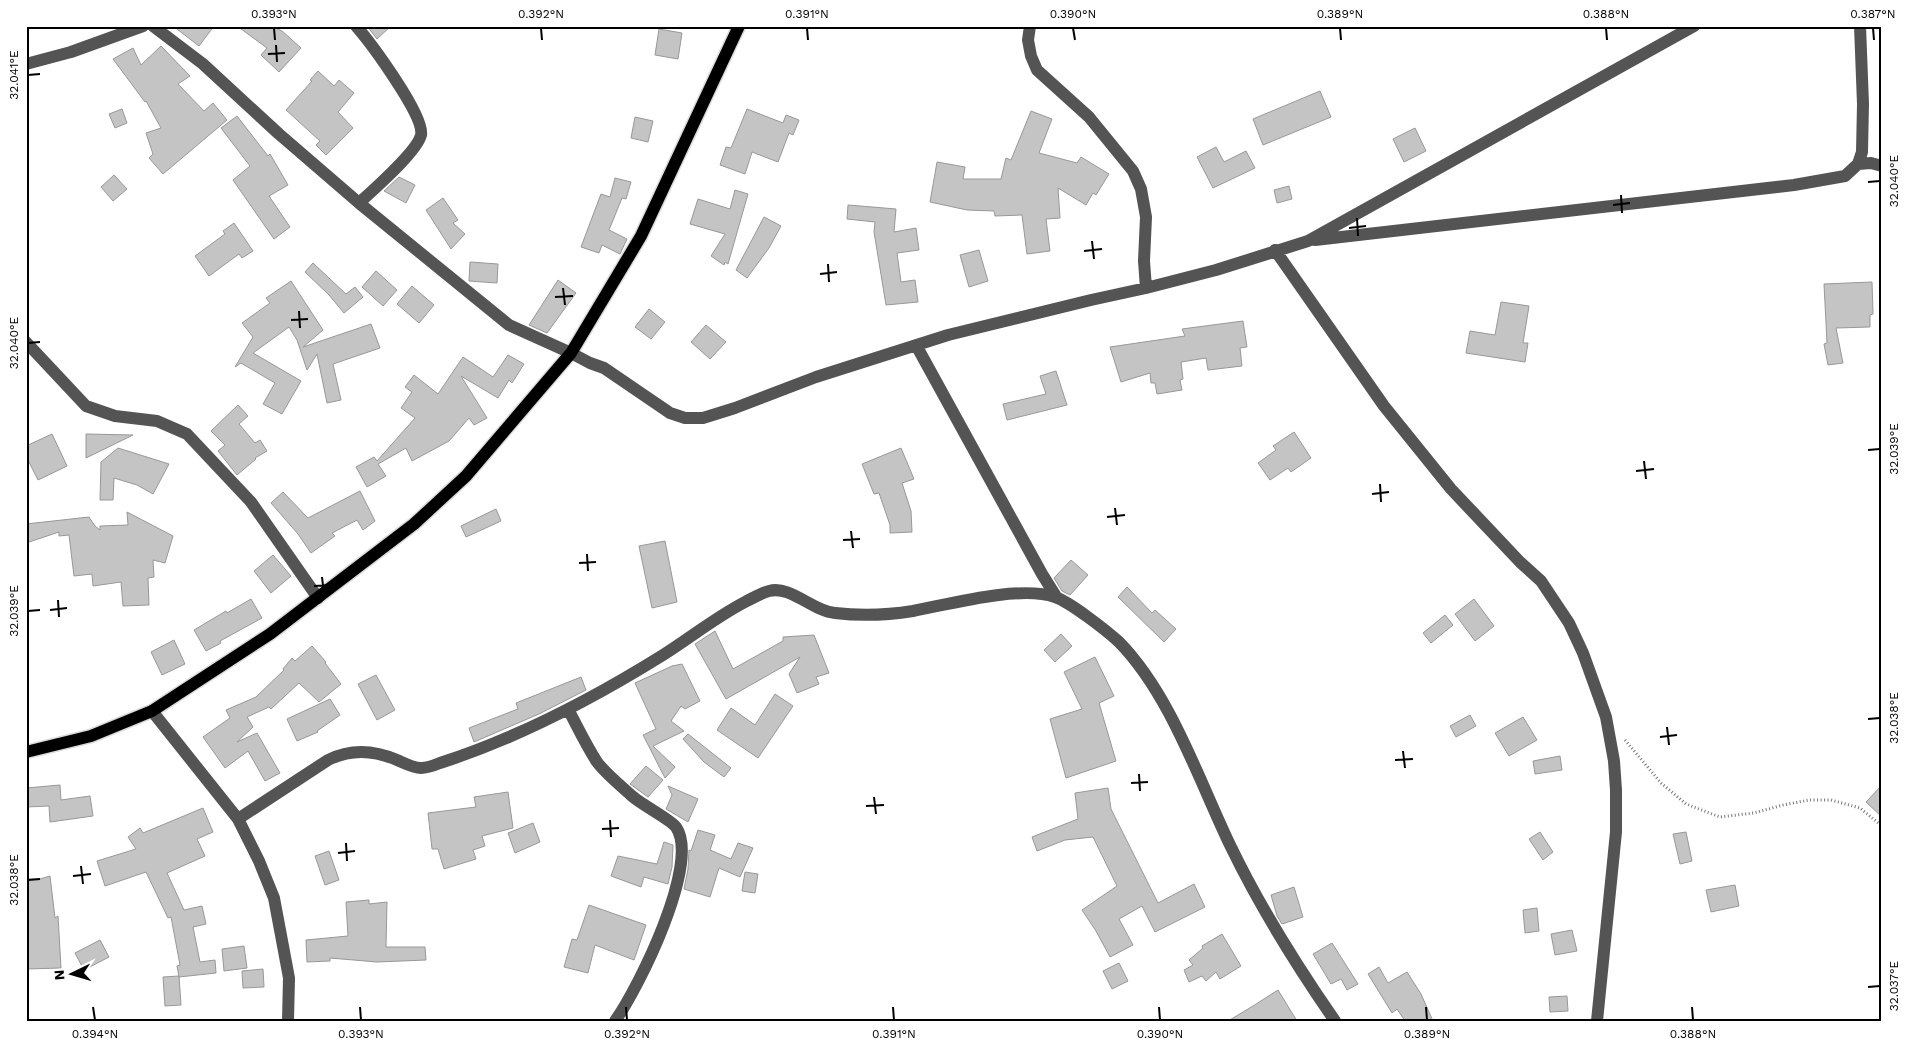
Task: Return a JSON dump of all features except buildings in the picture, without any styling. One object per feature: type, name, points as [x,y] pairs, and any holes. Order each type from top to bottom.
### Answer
[{"type":"main road","points":[[26,752],[91,736],[152,711],[270,634],[414,524],[466,476],[571,352],[641,236],[739,26]]},
{"type":"street","points":[[26,64],[71,52],[143,26]]},
{"type":"street","points":[[154,26],[203,64],[279,134],[359,203],[509,325],[604,368],[670,413],[685,418],[703,418],[735,408],[816,377],[948,335],[1216,270],[1308,241],[1825,181],[1845,176],[1858,164],[1862,152],[1863,104],[1860,26]]},
{"type":"street","points":[[356,26],[406,95],[421,128],[421,135],[410,153],[359,203]]},
{"type":"street","points":[[1030,26],[1028,40],[1031,56],[1037,70],[1089,117],[1133,171],[1141,189],[1146,217],[1144,261],[1146,288]]},
{"type":"street","points":[[1308,241],[1694,26]]},
{"type":"street","points":[[1858,164],[1882,166]]},
{"type":"street","points":[[1275,250],[1378,398],[1414,444],[1451,489],[1520,562],[1541,581],[1568,623],[1583,653],[1606,717],[1614,761],[1616,790],[1616,832],[1597,1021]]},
{"type":"street","points":[[26,342],[86,406],[115,416],[157,421],[187,434],[251,502],[318,598]]},
{"type":"street","points":[[916,345],[1033,557],[1058,598],[1119,643],[1141,670],[1165,706],[1232,849],[1254,891],[1335,1021]]},
{"type":"street","points":[[238,819],[340,754],[372,752],[420,768],[438,764],[521,731],[584,701],[662,656],[739,606],[767,591],[781,590],[812,606],[832,613],[874,614],[910,612],[957,602],[1022,593],[1058,598]]},
{"type":"street","points":[[568,708],[598,763],[634,798],[676,827],[681,843],[680,868],[672,902],[658,944],[615,1021]]},
{"type":"street","points":[[152,711],[238,819],[259,861],[274,898],[289,978],[288,1021]]},
{"type":"path","points":[[1624,739],[1661,783],[1686,804],[1720,817],[1754,813],[1809,800],[1831,800],[1860,808],[1882,826]]}]
